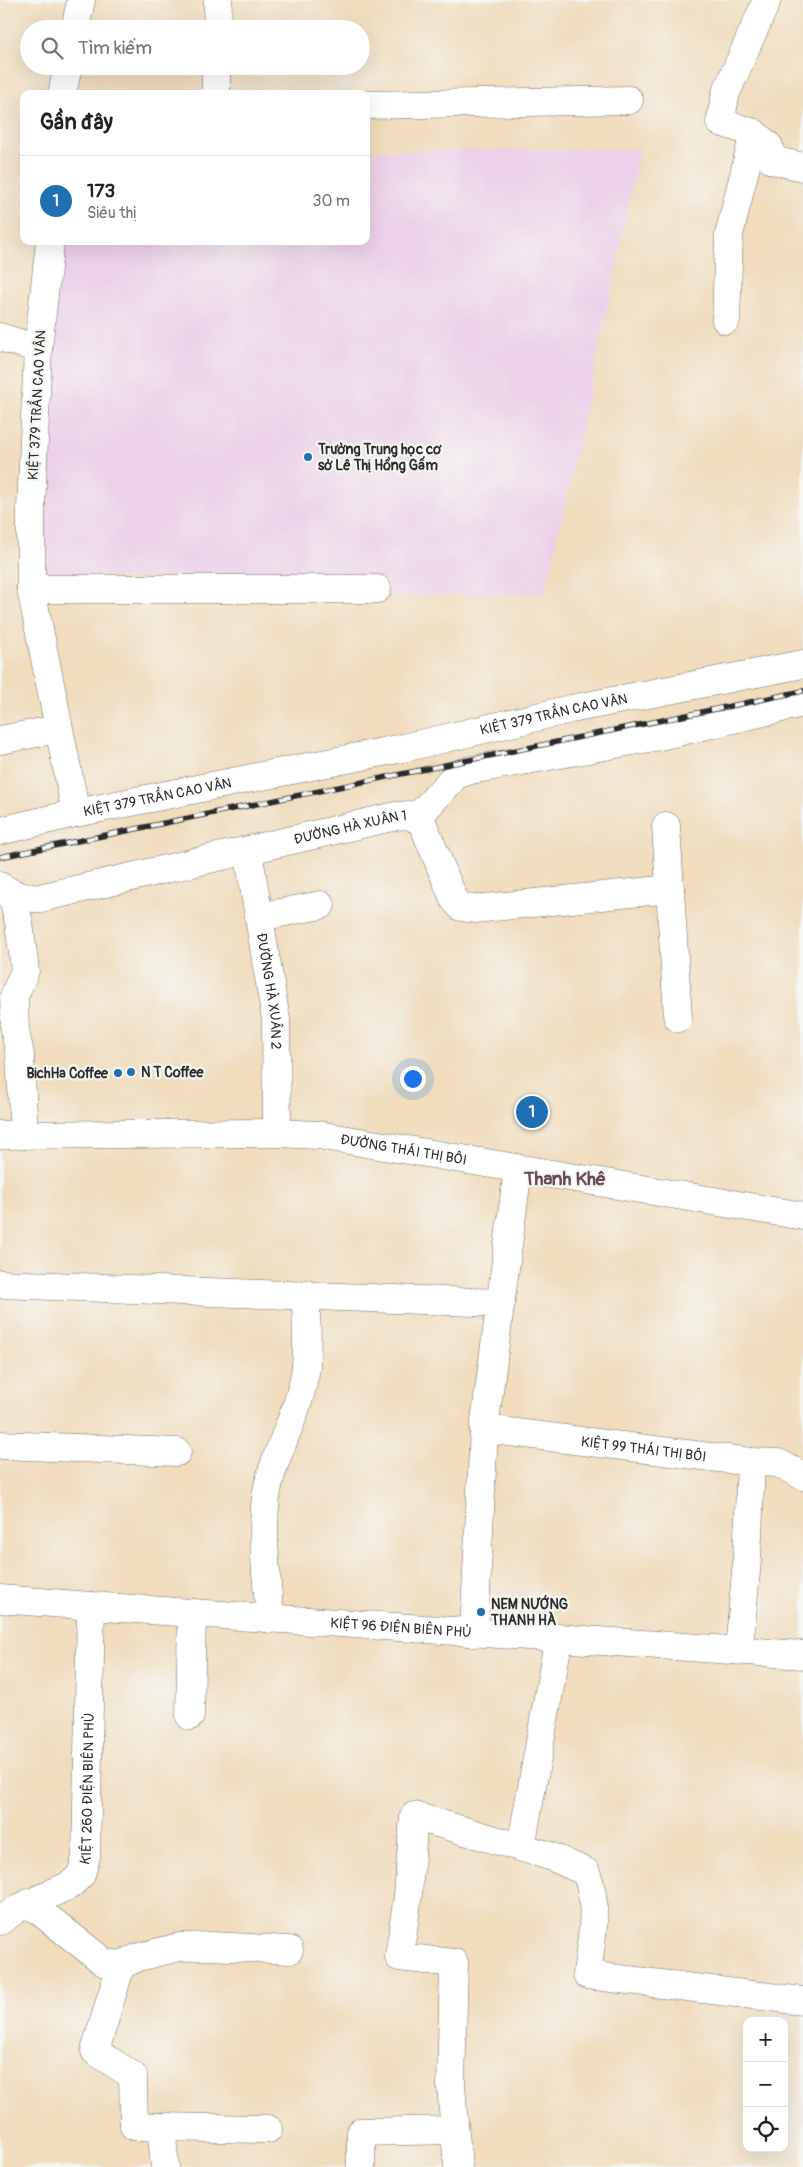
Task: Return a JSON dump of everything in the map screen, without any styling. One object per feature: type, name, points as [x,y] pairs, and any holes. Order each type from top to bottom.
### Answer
[{"type":"street","points":[[77,20],[80,0]]},
{"type":"street","points":[[217,20],[218,0]]},
{"type":"street","points":[[767,0],[726,93],[720,122],[754,133],[769,146],[772,160],[803,167]]},
{"type":"street","points":[[63,90],[66,75]]},
{"type":"street","points":[[216,75],[216,90]]},
{"type":"street","points":[[370,105],[629,100]]},
{"type":"street","points":[[726,320],[729,235],[754,133]]},
{"type":"street","name":"KIỆT 379 TRẦN CAO VÂN","points":[[50,245],[38,349],[31,508],[31,589],[76,813],[403,748],[571,709],[803,664]]},
{"type":"street","points":[[0,336],[38,349]]},
{"type":"street","points":[[31,589],[377,589]]},
{"type":"street","points":[[416,819],[456,775],[471,770],[655,737],[803,703]]},
{"type":"street","points":[[0,740],[58,729]]},
{"type":"street","points":[[0,831],[76,813]]},
{"type":"street","name":"ĐƯỜNG HÀ XUÂN 1","points":[[6,890],[26,899],[40,898],[396,816],[410,815],[422,822],[454,899],[461,908],[475,909],[670,889]]},
{"type":"street","points":[[666,826],[678,1018]]},
{"type":"street","name":"ĐƯỜNG HÀ XUÂN 2","points":[[248,851],[276,1020],[277,1133]]},
{"type":"street","points":[[6,890],[18,922],[25,971],[14,996],[15,1030],[20,1055],[12,1135]]},
{"type":"street","points":[[259,916],[321,905]]},
{"type":"street","name":"ĐƯỜNG THÁI THỊ BÔI","points":[[12,1135],[277,1133],[318,1135],[803,1216]]},
{"type":"street","points":[[474,1633],[484,1429],[518,1169]]},
{"type":"street","points":[[0,1284],[500,1302]]},
{"type":"street","points":[[270,1619],[264,1533],[266,1496],[278,1453],[295,1409],[306,1367],[306,1294]]},
{"type":"street","name":"KIỆT 99 THÁI THỊ BÔI","points":[[484,1429],[750,1462],[778,1463],[803,1476]]},
{"type":"street","points":[[0,1444],[177,1452]]},
{"type":"street","points":[[739,1650],[748,1561],[750,1462]]},
{"type":"street","name":"KIỆT 96 ĐIỆN BIÊN PHỦ","points":[[0,1598],[270,1619],[803,1654]]},
{"type":"street","name":"KIỆT 260 ĐIỆN BIÊN PHỦ","points":[[0,1921],[29,1903],[70,1885],[81,1875],[86,1857],[91,1606]]},
{"type":"street","points":[[190,1716],[192,1613]]},
{"type":"street","points":[[521,1847],[559,1637]]},
{"type":"street","points":[[458,2167],[451,2086],[454,1963],[400,1957],[408,1895],[414,1816],[550,1856],[586,1872],[593,1892],[595,1910],[587,1975],[803,2001]]},
{"type":"street","points":[[29,1903],[105,1963],[121,1965],[139,1957],[179,1947],[211,1946],[289,1950]]},
{"type":"street","points":[[121,1965],[95,2051],[133,2076],[134,2126],[268,2129]]},
{"type":"street","points":[[161,2127],[165,2167]]},
{"type":"street","points":[[361,2167],[361,2132],[454,2130]]},
{"type":"shaded area","name":"Trường Trung học cơ sở Lê Thị Hồng Gấm","points":[[640,149],[607,312],[545,594],[388,596],[387,579],[47,578],[37,564],[55,245],[370,245],[370,151]]},
{"type":"railway","points":[[0,857],[803,691]]},
{"type":"place","name":"Trường Trung học cơ sở Lê Thị Hồng Gấm","points":[[308,457]]},
{"type":"place","name":"N T Coffee","points":[[131,1072]]},
{"type":"place","name":"BichHa Coffee","points":[[118,1073]]},
{"type":"place","name":"173","points":[[532,1112]]},
{"type":"place","name":"NEM NƯỚNG THANH HÀ","points":[[481,1612]]},
{"type":"district","name":"Thanh Khê","points":[[565,1179]]}]
